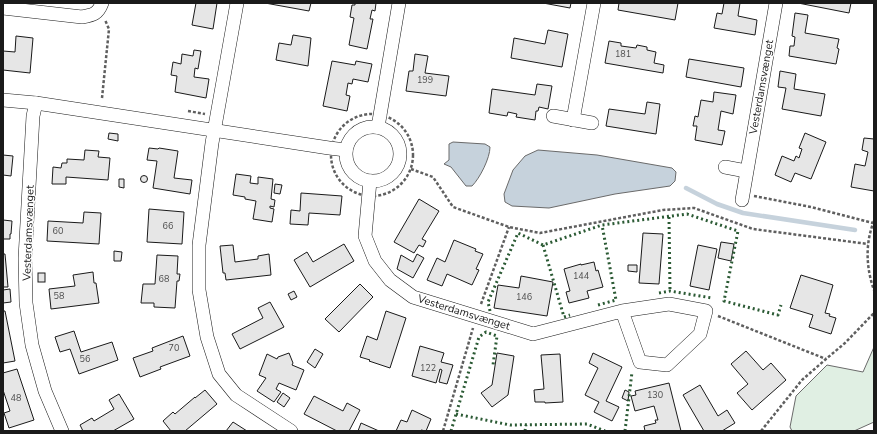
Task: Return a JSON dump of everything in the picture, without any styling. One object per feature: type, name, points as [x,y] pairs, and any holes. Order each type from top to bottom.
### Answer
[{"type":"street","points":[[237,3],[214,131],[198,245],[199,290],[207,337],[219,374],[236,395],[291,431]]},
{"type":"street","points":[[379,120],[399,3]]},
{"type":"street","points":[[573,120],[594,3]]},
{"type":"street","name":"Vesterdamsvænget","points":[[742,197],[776,3]]},
{"type":"street","points":[[3,8],[82,17],[93,15],[100,7]]},
{"type":"street","points":[[3,100],[36,102],[214,131],[346,150]]},
{"type":"street","name":"Vesterdamsvænget","points":[[36,102],[25,258],[26,303],[32,345],[45,391],[62,431]]},
{"type":"street","points":[[553,116],[592,123]]},
{"type":"street","points":[[379,120],[396,140],[400,151],[398,163],[392,173],[382,179],[370,180],[362,178],[352,170],[346,158],[346,150],[350,139],[357,131],[379,120]]},
{"type":"street","points":[[725,167],[746,171]]},
{"type":"street","name":"Vesterdamsvænget","points":[[370,180],[365,236],[375,261],[390,280],[413,297],[533,334],[622,311],[669,304],[706,311]]},
{"type":"street","points":[[622,311],[640,362],[667,365],[700,334],[706,311]]},
{"type":"path","points":[[100,7],[109,29],[102,98]]},
{"type":"path","points":[[367,114],[379,120],[389,117],[403,127],[412,142],[414,160],[407,177],[395,190],[383,195],[369,196],[352,191],[339,180],[332,164],[332,148],[336,135],[349,120],[367,114]]},
{"type":"path","points":[[411,169],[433,177],[453,207],[509,227],[540,233],[663,210],[694,208],[753,229],[868,244]]},
{"type":"path","points":[[742,197],[811,207],[873,222],[868,244],[868,266],[874,290]]},
{"type":"path","points":[[706,311],[826,359]]},
{"type":"path","points":[[761,431],[802,380],[845,344],[874,313]]},
{"type":"green space","points":[[874,347],[874,422],[854,431],[792,431],[790,427],[796,396],[827,365],[863,372]]},
{"type":"shaded area","points":[[453,142],[485,144],[490,147],[490,152],[484,168],[472,186],[466,186],[451,167],[444,164],[449,160],[449,144]]},
{"type":"shaded area","points":[[538,150],[597,155],[672,168],[676,172],[675,181],[670,186],[615,194],[549,208],[512,206],[505,202],[504,194],[513,170],[525,156]]},
{"type":"building","points":[[196,3],[217,3],[213,29],[192,25]]},
{"type":"building","points":[[265,3],[311,3],[309,11]]},
{"type":"building","points":[[355,3],[376,3],[375,11],[372,10],[370,19],[373,19],[367,49],[349,45],[354,18],[350,17],[352,5],[355,5]]},
{"type":"building","points":[[543,3],[571,3],[570,8]]},
{"type":"building","points":[[619,3],[678,3],[675,20],[618,10]]},
{"type":"building","points":[[724,3],[740,3],[738,16],[757,20],[755,35],[714,28],[717,13],[722,14]]},
{"type":"building","points":[[798,3],[851,3],[849,13]]},
{"type":"building","points":[[795,13],[808,15],[805,33],[839,39],[836,64],[789,56],[790,46],[794,46],[795,37],[792,36]]},
{"type":"building","points":[[548,30],[568,34],[562,67],[511,58],[514,38],[545,44]]},
{"type":"building","points":[[293,35],[311,38],[308,66],[276,60],[279,43],[291,45]]},
{"type":"building","points":[[16,36],[33,38],[30,73],[3,70],[3,51],[15,52]]},
{"type":"building","points":[[609,41],[621,43],[621,46],[636,48],[637,45],[647,47],[647,50],[656,52],[654,63],[664,65],[663,73],[605,63]]},
{"type":"building","points":[[194,50],[201,51],[198,69],[195,68],[194,77],[209,79],[206,98],[175,92],[177,76],[171,75],[173,62],[181,64],[182,54],[193,56]]},
{"type":"building","points":[[415,54],[428,56],[425,73],[449,76],[446,96],[406,91],[409,71],[413,71]]},
{"type":"building","points":[[689,59],[744,68],[741,87],[686,77]]},
{"type":"building","points":[[332,61],[355,65],[356,61],[372,64],[368,82],[353,79],[352,84],[348,83],[346,95],[350,96],[347,111],[323,106]]},
{"type":"building","points":[[780,71],[796,74],[794,89],[825,94],[821,116],[782,109],[786,88],[778,87]]},
{"type":"building","points":[[537,84],[552,86],[548,109],[539,107],[538,111],[536,111],[535,120],[516,117],[517,114],[508,112],[507,116],[489,113],[492,89],[535,95]]},
{"type":"building","points":[[714,92],[736,95],[733,114],[721,111],[718,130],[725,131],[722,145],[695,140],[697,126],[693,126],[695,116],[698,117],[701,100],[713,102]]},
{"type":"building","points":[[647,102],[660,104],[656,134],[606,126],[609,109],[645,114]]},
{"type":"building","points":[[109,133],[118,134],[118,141],[108,139]]},
{"type":"building","points":[[805,133],[826,142],[811,179],[795,173],[791,182],[775,175],[782,156],[794,161],[796,156],[799,158],[802,149],[799,148]]},
{"type":"building","points":[[864,138],[874,139],[874,191],[851,187],[855,164],[865,166],[868,152],[862,150]]},
{"type":"building","points":[[149,148],[178,151],[174,178],[192,180],[190,194],[153,188],[157,161],[147,160]]},
{"type":"building","points":[[85,150],[99,151],[98,157],[110,158],[108,180],[66,177],[66,184],[52,184],[53,167],[61,168],[62,163],[67,163],[67,159],[84,160]]},
{"type":"building","points":[[3,155],[13,156],[11,176],[3,175]]},
{"type":"building","points":[[236,174],[251,176],[250,183],[258,184],[258,177],[273,179],[271,199],[275,200],[274,207],[270,206],[270,208],[274,209],[272,222],[253,219],[256,201],[233,195]]},
{"type":"building","points":[[144,175],[147,176],[147,182],[144,183],[141,182],[140,179],[141,176]]},
{"type":"building","points":[[119,179],[124,179],[124,188],[119,187]]},
{"type":"building","points":[[275,184],[282,185],[280,194],[274,193]]},
{"type":"building","points":[[301,193],[342,196],[340,215],[309,213],[308,225],[290,224],[291,210],[300,211]]},
{"type":"building","points":[[419,199],[439,211],[422,239],[426,241],[423,247],[419,245],[414,253],[394,242]]},
{"type":"building","points":[[149,209],[184,212],[182,244],[147,242]]},
{"type":"building","points":[[84,212],[101,213],[99,244],[47,241],[48,221],[83,223]]},
{"type":"building","points":[[3,220],[12,221],[10,239],[3,239]]},
{"type":"building","points":[[643,233],[663,234],[659,284],[639,283]]},
{"type":"building","points":[[454,240],[476,249],[475,251],[483,254],[476,269],[479,270],[472,285],[447,274],[442,286],[427,280],[437,258],[445,262]]},
{"type":"building","points":[[721,242],[734,244],[731,261],[718,258]]},
{"type":"building","points":[[344,244],[354,261],[310,287],[294,260],[307,252],[313,262]]},
{"type":"building","points":[[233,245],[235,262],[258,259],[258,256],[269,254],[271,275],[226,280],[225,273],[223,273],[220,246]]},
{"type":"building","points":[[698,245],[717,249],[709,290],[690,286]]},
{"type":"building","points":[[114,251],[122,252],[121,261],[114,261]]},
{"type":"building","points":[[3,254],[5,254],[8,287],[3,287]]},
{"type":"building","points":[[417,254],[424,258],[413,278],[397,269],[401,255],[413,262]]},
{"type":"building","points":[[157,255],[178,256],[177,274],[180,274],[179,281],[177,281],[175,308],[154,307],[154,303],[141,303],[143,284],[155,284]]},
{"type":"building","points":[[594,262],[603,287],[587,291],[589,298],[569,303],[566,292],[570,291],[564,269]]},
{"type":"building","points":[[628,265],[637,265],[637,272],[628,271]]},
{"type":"building","points":[[93,272],[99,303],[51,309],[49,289],[75,286],[73,275]]},
{"type":"building","points":[[38,273],[45,273],[45,282],[38,282]]},
{"type":"building","points":[[801,275],[833,285],[825,313],[836,318],[831,334],[809,327],[813,315],[790,308]]},
{"type":"building","points":[[521,276],[553,282],[547,316],[494,308],[498,285],[519,288]]},
{"type":"building","points":[[360,284],[373,297],[339,332],[325,319]]},
{"type":"building","points":[[10,289],[11,302],[3,303],[3,290]]},
{"type":"building","points":[[294,291],[297,297],[291,300],[288,294]]},
{"type":"building","points":[[270,302],[284,327],[240,349],[232,334],[263,318],[258,308]]},
{"type":"building","points":[[3,311],[5,311],[15,361],[3,363]]},
{"type":"building","points":[[386,311],[406,318],[390,368],[360,357],[367,336],[377,340]]},
{"type":"building","points":[[74,331],[81,352],[112,342],[118,360],[79,374],[70,349],[60,352],[55,337]]},
{"type":"building","points":[[183,336],[190,356],[160,367],[161,369],[140,377],[133,358],[153,351],[152,348]]},
{"type":"building","points":[[420,346],[444,353],[441,362],[453,365],[447,384],[439,382],[442,370],[440,369],[436,383],[412,376]]},
{"type":"building","points":[[315,349],[323,354],[315,368],[307,362]]},
{"type":"building","points":[[746,351],[763,370],[771,363],[786,380],[752,410],[737,393],[748,384],[731,364]]},
{"type":"building","points":[[289,353],[293,363],[292,365],[304,370],[296,390],[279,383],[276,389],[281,392],[274,402],[257,391],[266,378],[259,375],[267,354],[277,359],[278,357]]},
{"type":"building","points":[[497,353],[514,356],[508,395],[492,407],[481,393],[492,385]]},
{"type":"building","points":[[593,353],[622,367],[606,401],[619,407],[612,421],[594,412],[599,402],[585,395],[598,368],[589,363]]},
{"type":"building","points":[[560,354],[563,402],[535,402],[534,390],[544,389],[541,355]]},
{"type":"building","points":[[17,369],[34,420],[9,428],[4,413],[10,411],[3,390],[3,373]]},
{"type":"building","points":[[669,383],[681,431],[645,431],[644,426],[656,423],[655,420],[658,420],[654,406],[635,411],[631,396],[636,395],[635,391]]},
{"type":"building","points":[[700,385],[718,416],[727,410],[735,423],[722,431],[704,431],[683,395]]},
{"type":"building","points":[[205,390],[217,404],[185,431],[171,431],[163,421],[173,412],[175,414]]},
{"type":"building","points":[[625,390],[629,392],[628,401],[622,398]]},
{"type":"building","points":[[283,393],[290,398],[284,407],[277,402]]},
{"type":"building","points":[[119,394],[134,419],[113,431],[83,431],[80,425],[92,418],[94,421],[114,409],[109,400]]},
{"type":"building","points":[[314,396],[343,411],[347,403],[360,410],[349,431],[337,431],[304,414]]},
{"type":"building","points":[[412,410],[431,419],[426,431],[396,431],[401,420],[407,422]]},
{"type":"building","points":[[233,422],[247,431],[226,431]]},
{"type":"building","points":[[361,423],[379,431],[358,431]]},
{"type":"waterway","points":[[686,188],[717,204],[743,213],[855,230]]},
{"type":"hedge","points":[[490,311],[488,302],[518,233],[543,245],[602,225],[687,214],[738,231],[724,301],[778,315],[781,305]]},
{"type":"hedge","points":[[669,217],[670,291]]},
{"type":"hedge","points":[[598,305],[616,300],[602,225]]},
{"type":"hedge","points":[[543,245],[564,317],[570,315]]},
{"type":"hedge","points":[[659,293],[670,291],[712,298]]},
{"type":"hedge","points":[[451,431],[479,337],[486,332],[497,336],[493,365]]},
{"type":"hedge","points":[[625,431],[632,372]]},
{"type":"hedge","points":[[456,414],[510,425],[587,424],[605,431]]},
{"type":"hedge","points":[[525,431],[526,425]]}]
